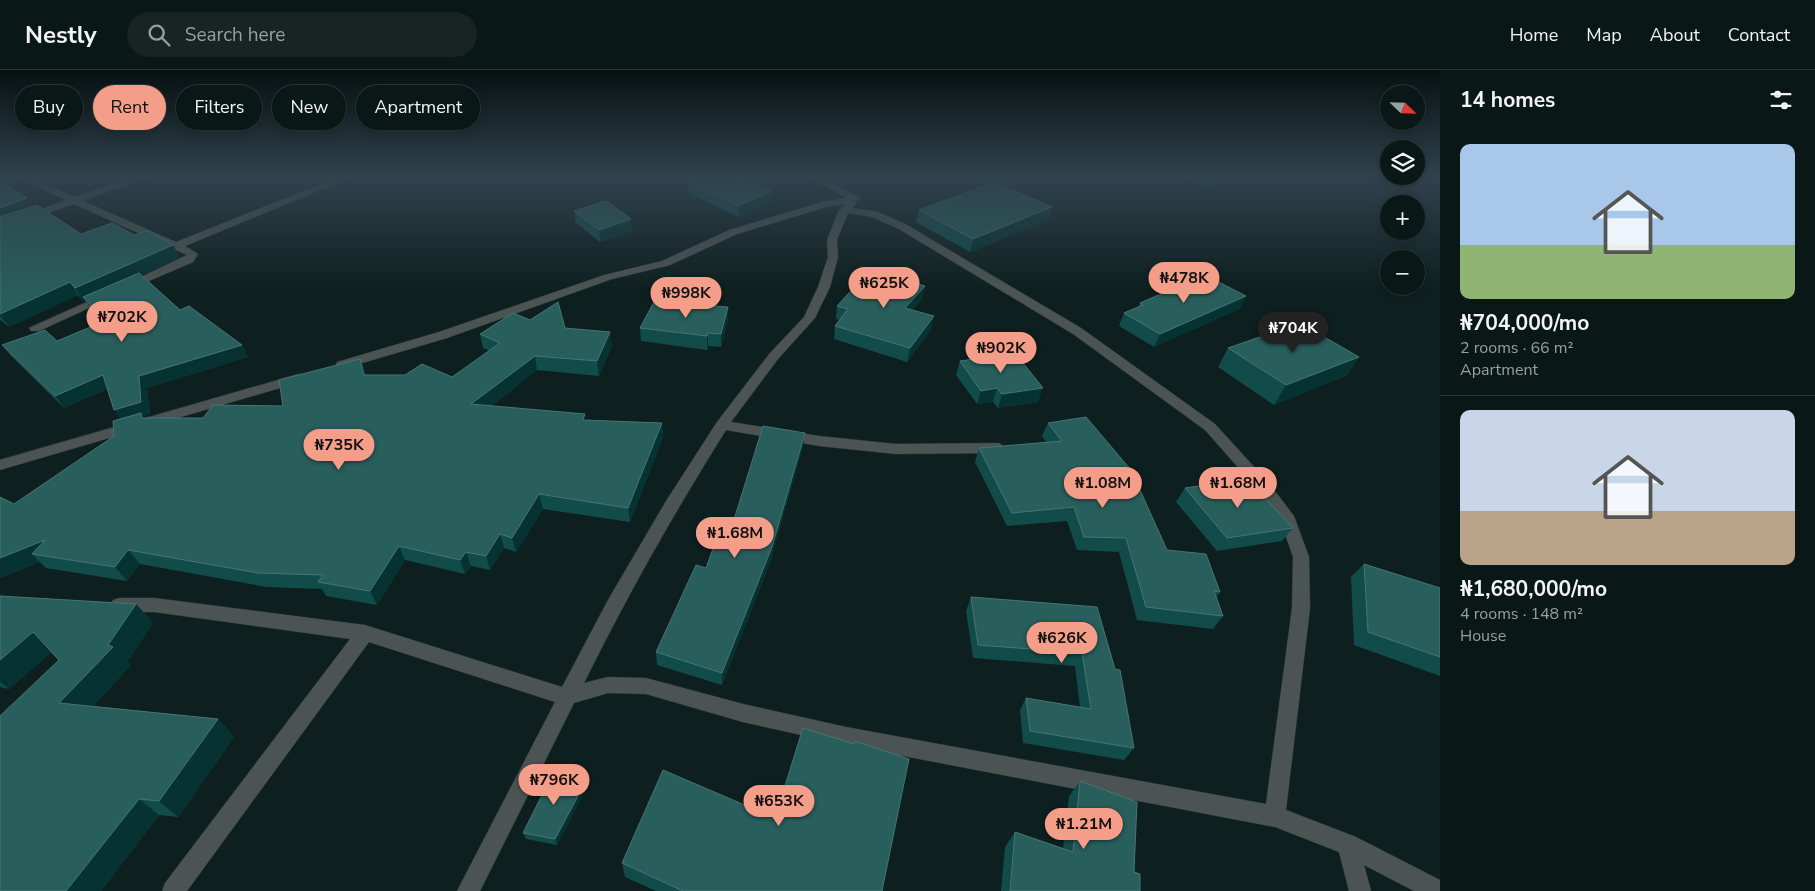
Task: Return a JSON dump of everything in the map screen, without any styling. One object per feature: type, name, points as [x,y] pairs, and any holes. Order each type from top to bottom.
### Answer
[{"type":"street","points":[[0,227],[34,214]]},
{"type":"street","points":[[35,328],[189,260],[193,254],[106,214]]},
{"type":"street","points":[[176,246],[254,214]]},
{"type":"street","points":[[330,369],[442,335],[608,277],[666,263],[703,244],[733,232],[791,214]]},
{"type":"street","points":[[468,891],[614,605],[662,522],[736,404],[774,356],[809,318],[824,287],[833,257],[832,240],[845,214]]},
{"type":"street","points":[[875,214],[903,226],[1077,331],[1210,426],[1263,486],[1288,520],[1302,557],[1300,608],[1275,816]]},
{"type":"street","points":[[0,465],[312,374]]},
{"type":"street","points":[[722,425],[819,441],[896,448],[1003,448]]},
{"type":"street","points":[[96,605],[154,605],[365,633],[566,697],[608,685],[646,686],[743,713],[846,736],[1042,770],[1275,816],[1348,845],[1438,891]]},
{"type":"street","points":[[173,891],[365,633]]},
{"type":"street","points":[[1348,845],[1360,891]]},
{"type":"building","points":[[8,214],[51,214],[81,234],[112,223],[134,235],[147,231],[173,245],[75,288],[70,282],[0,314],[0,217]]},
{"type":"building","points":[[578,214],[624,214],[631,219],[599,230]]},
{"type":"building","points":[[927,214],[1034,214],[973,239]]},
{"type":"building","points":[[871,269],[925,286],[905,308],[934,316],[910,348],[835,326],[848,309],[837,306]]},
{"type":"building","points":[[139,273],[180,310],[189,306],[242,345],[139,376],[141,402],[114,410],[103,375],[55,396],[2,345],[45,330],[57,341],[105,321],[83,297]]},
{"type":"building","points":[[1205,275],[1246,296],[1160,334],[1124,313],[1143,305],[1140,303]]},
{"type":"building","points":[[558,302],[565,328],[610,332],[597,361],[535,356],[471,404],[585,414],[583,420],[662,423],[628,508],[539,494],[512,538],[500,534],[486,556],[466,552],[460,560],[399,546],[370,591],[318,582],[323,575],[258,573],[128,550],[115,567],[32,554],[45,540],[0,558],[0,497],[14,504],[114,436],[113,421],[141,413],[142,418],[203,418],[213,405],[283,406],[279,380],[360,359],[364,375],[405,375],[422,364],[452,377],[500,343],[480,334],[513,313],[530,320]]},
{"type":"building","points":[[654,302],[698,307],[699,305],[728,307],[721,334],[708,333],[707,336],[640,328]]},
{"type":"building","points":[[1300,323],[1359,357],[1286,385],[1228,348]]},
{"type":"building","points":[[1015,353],[1043,388],[1002,394],[997,388],[981,391],[960,361]]},
{"type":"building","points":[[1086,417],[1131,470],[1167,550],[1206,554],[1220,592],[1214,591],[1223,616],[1146,607],[1126,538],[1084,537],[1074,507],[1012,513],[979,448],[1062,441],[1048,423]]},
{"type":"building","points":[[763,426],[805,433],[772,547],[722,673],[656,652],[696,565],[706,568],[723,521],[733,523]]},
{"type":"building","points":[[1247,479],[1293,528],[1227,538],[1185,488]]},
{"type":"building","points":[[1364,564],[1440,588],[1440,657],[1368,632]]},
{"type":"building","points":[[0,596],[136,604],[108,645],[113,647],[59,703],[218,719],[159,801],[139,799],[66,891],[0,891],[0,716],[59,660],[33,632],[0,660]]},
{"type":"building","points":[[971,597],[1097,607],[1115,669],[1120,670],[1134,748],[1030,731],[1026,698],[1091,709],[1082,653],[978,645]]},
{"type":"building","points":[[803,728],[854,744],[855,741],[909,759],[882,891],[683,891],[622,863],[663,770],[775,818]]},
{"type":"building","points":[[554,771],[586,781],[555,839],[523,833]]},
{"type":"building","points":[[1080,781],[1137,802],[1134,872],[1140,874],[1140,891],[1010,891],[1015,832],[1073,852]]}]
